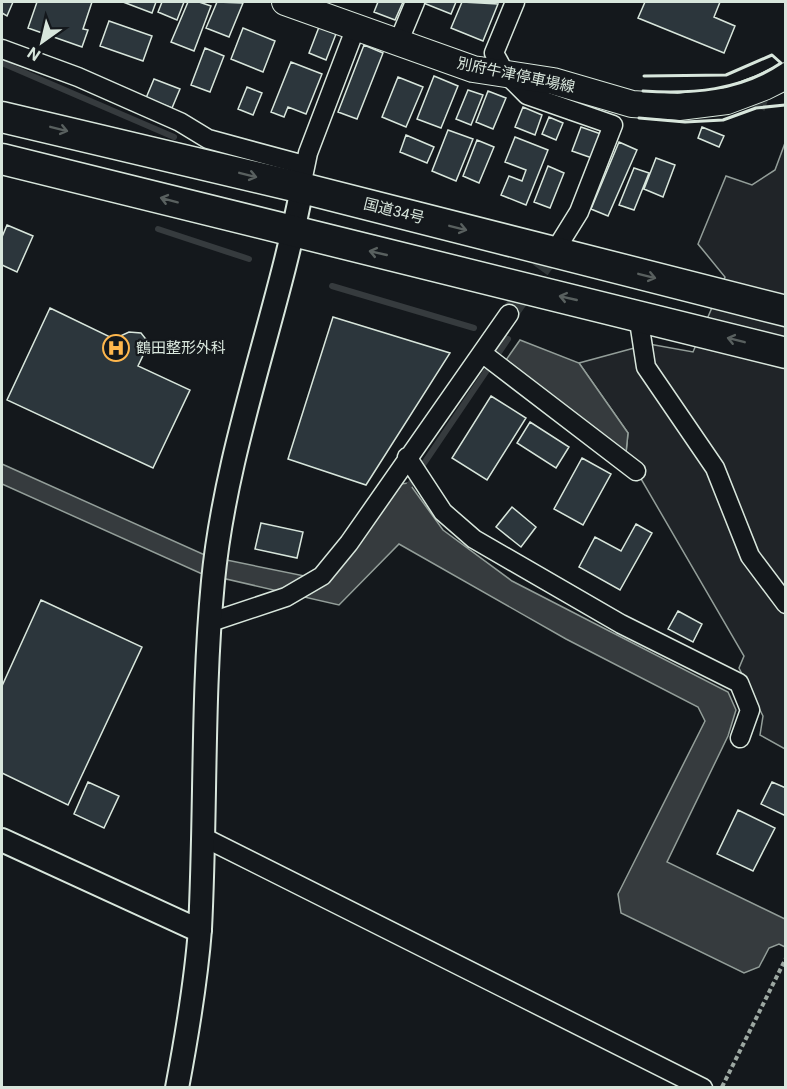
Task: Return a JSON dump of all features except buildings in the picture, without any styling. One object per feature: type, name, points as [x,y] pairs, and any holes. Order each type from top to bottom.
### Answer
[{"type":"highway","name":"国道34号","points":[[2,117],[303,176],[700,290],[786,311]]},
{"type":"highway","points":[[2,159],[293,233],[638,315],[786,353]]},
{"type":"main road","name":"別府牛津停車場線","points":[[285,2],[473,69],[553,81],[632,104],[679,107],[727,101],[765,87],[786,76]]},
{"type":"street","points":[[398,43],[415,2]]},
{"type":"street","points":[[515,2],[494,53],[505,73],[527,95],[613,125],[579,212],[561,241]]},
{"type":"street","points":[[177,1088],[190,1017],[200,931],[206,676],[213,581],[230,474],[293,233],[303,176],[356,27]]},
{"type":"street","points":[[2,49],[78,77],[180,122],[208,139],[303,176]]},
{"type":"street","points":[[211,622],[286,597],[322,576],[349,543],[509,314]]},
{"type":"street","points":[[638,315],[646,367],[715,468],[750,556],[786,604]]},
{"type":"street","points":[[482,352],[636,471]]},
{"type":"street","points":[[407,457],[443,512],[474,539],[621,624],[739,682],[750,710],[740,738]]},
{"type":"street","points":[[203,837],[703,1088]]},
{"type":"street","points":[[2,840],[200,931]]},
{"type":"path","points":[[722,1088],[786,958]]},
{"type":"shaded area","points":[[785,143],[785,749],[760,735],[763,716],[739,668],[744,656],[626,453],[628,433],[579,363],[649,344],[693,352],[725,277],[698,244],[726,176],[752,185],[775,170]]},
{"type":"shaded area","points":[[520,340],[579,363],[628,433],[626,453],[506,360]]},
{"type":"shaded area","points":[[2,464],[207,556],[324,580],[400,484],[409,483],[443,530],[512,581],[728,692],[736,710],[728,736],[667,862],[785,919],[785,947],[779,944],[769,948],[759,967],[744,973],[621,913],[618,894],[705,721],[698,707],[566,639],[399,544],[339,605],[200,573],[2,484]]},
{"type":"waterway","points":[[2,63],[174,137]]},
{"type":"waterway","points":[[158,229],[249,259]]},
{"type":"waterway","points":[[332,286],[474,328]]},
{"type":"waterway","points":[[406,490],[508,339]]},
{"type":"tunnel","points":[[756,108],[765,80]]},
{"type":"tunnel","points":[[509,314],[558,245]]},
{"type":"wall","points":[[643,91],[679,92],[715,89],[749,80],[781,63],[772,55],[726,75],[644,76]]},
{"type":"wall","points":[[639,118],[685,122],[723,120],[756,108],[785,105]]},
{"type":"place","name":"鶴田整形外科","points":[[116,348]]}]
